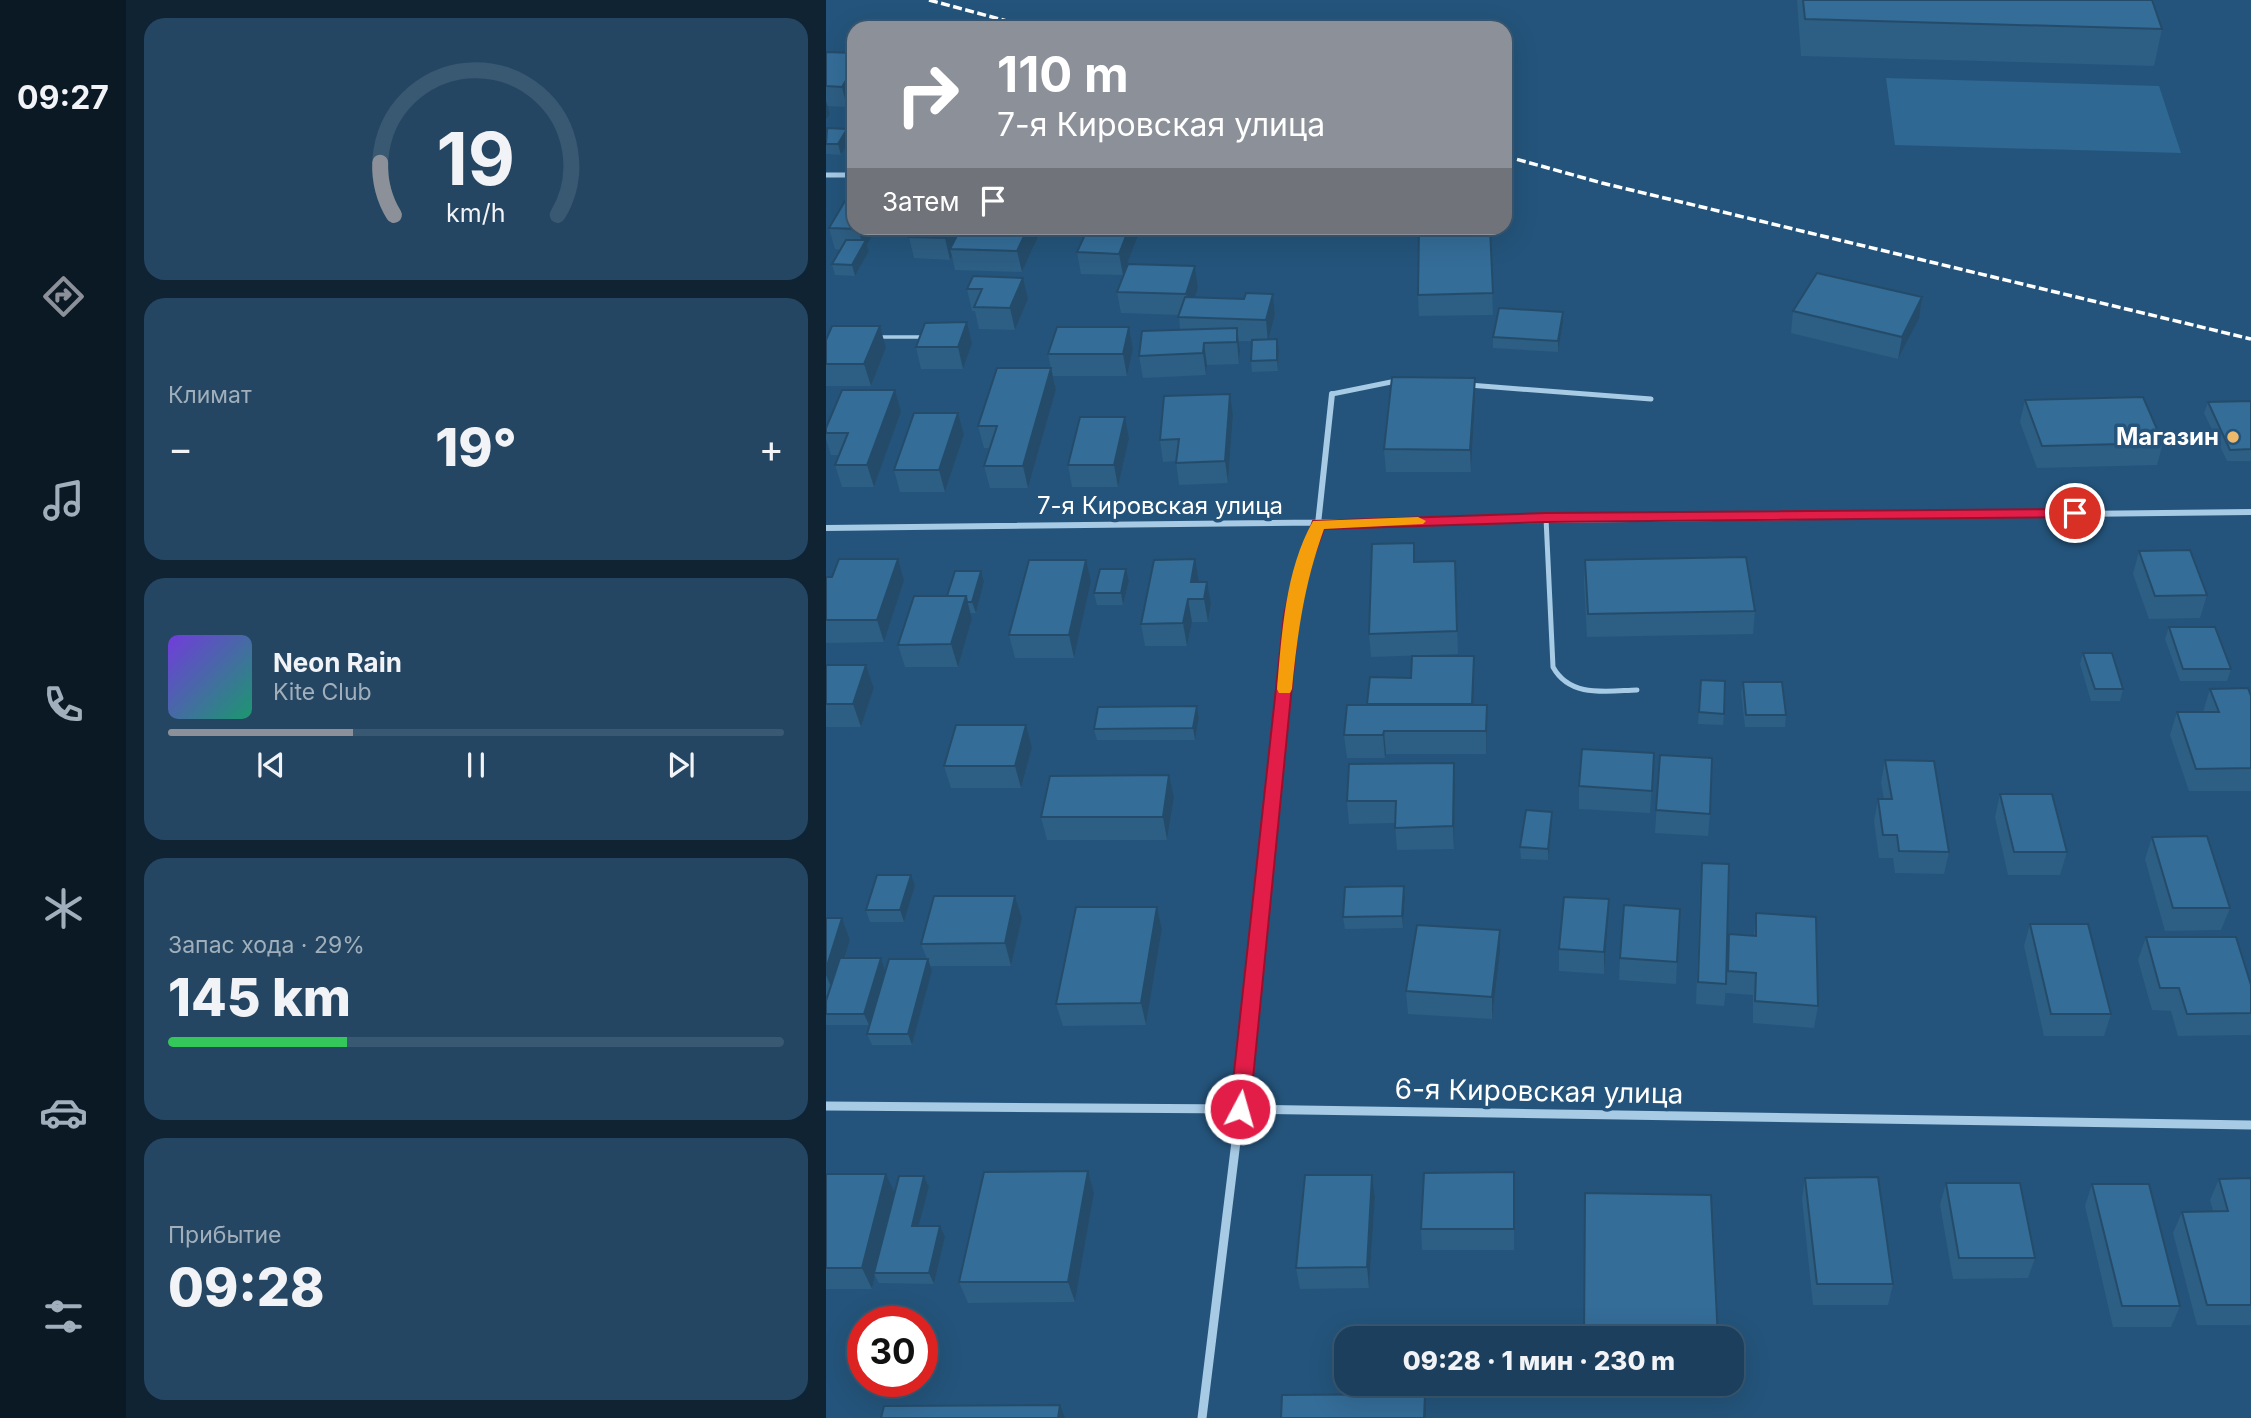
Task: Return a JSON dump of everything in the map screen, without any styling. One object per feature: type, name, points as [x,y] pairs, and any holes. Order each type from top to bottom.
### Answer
[{"type":"street","points":[[826,175],[847,175]]},
{"type":"street","points":[[1202,1418],[1240,1109],[1291,615],[1302,569],[1318,524],[1332,394]]},
{"type":"street","name":"7-я Кировская улица","points":[[826,528],[2251,512]]},
{"type":"street","name":"6-я Кировская улица","points":[[826,1106],[1240,1109],[2251,1125]]},
{"type":"lane","points":[[864,337],[928,337]]},
{"type":"lane","points":[[1332,394],[1366,384],[1409,381]]},
{"type":"lane","points":[[1462,384],[1651,399]]},
{"type":"lane","points":[[1546,518],[1553,667],[1556,676],[1576,689],[1637,690]]},
{"type":"shaded area","points":[[1886,78],[2159,86],[2181,153],[1895,145]]},
{"type":"building","points":[[1803,0],[2152,0],[2162,29],[1805,19]]},
{"type":"building","points":[[826,52],[847,53],[847,79],[842,87],[826,86]]},
{"type":"building","points":[[827,128],[847,129],[838,144],[826,144]]},
{"type":"building","points":[[847,198],[847,229],[829,228]]},
{"type":"building","points":[[910,235],[946,235],[945,238],[909,237]]},
{"type":"building","points":[[957,235],[1025,235],[1017,251],[950,249]]},
{"type":"building","points":[[1085,235],[1126,235],[1119,254],[1077,252]]},
{"type":"building","points":[[1419,235],[1490,235],[1493,293],[1418,295]]},
{"type":"building","points":[[846,240],[866,240],[852,265],[832,264]]},
{"type":"building","points":[[1128,264],[1195,266],[1186,294],[1117,292]]},
{"type":"building","points":[[1817,273],[1922,297],[1902,337],[1793,311]]},
{"type":"building","points":[[973,276],[1023,278],[1010,308],[974,307],[982,289],[967,289]]},
{"type":"building","points":[[1246,293],[1273,294],[1266,320],[1178,317],[1185,297],[1244,299]]},
{"type":"building","points":[[1499,308],[1563,312],[1558,341],[1493,337]]},
{"type":"building","points":[[967,322],[958,347],[916,347],[925,323]]},
{"type":"building","points":[[832,326],[880,326],[864,364],[826,364],[826,340]]},
{"type":"building","points":[[1057,327],[1129,327],[1123,354],[1048,354]]},
{"type":"building","points":[[1237,328],[1237,342],[1204,343],[1203,353],[1139,356],[1142,331]]},
{"type":"building","points":[[1277,339],[1277,360],[1251,361],[1252,340]]},
{"type":"building","points":[[997,368],[1051,368],[1023,466],[984,466],[997,426],[978,426]]},
{"type":"building","points":[[1392,377],[1475,378],[1470,450],[1384,449]]},
{"type":"building","points":[[842,390],[895,390],[867,465],[835,465],[848,433],[826,433],[826,428]]},
{"type":"building","points":[[1230,394],[1225,461],[1176,463],[1179,439],[1160,440],[1164,396]]},
{"type":"building","points":[[2143,397],[2163,443],[2042,446],[2025,400]]},
{"type":"building","name":"Магазин","points":[[2251,401],[2251,449],[2230,450],[2208,402]]},
{"type":"building","points":[[914,413],[958,413],[939,470],[894,470]]},
{"type":"building","points":[[1080,417],[1125,417],[1114,465],[1068,465]]},
{"type":"building","points":[[1414,543],[1414,562],[1455,561],[1457,631],[1369,634],[1372,544]]},
{"type":"building","points":[[2190,550],[2207,595],[2155,596],[2139,551]]},
{"type":"building","points":[[1746,557],[1755,611],[1588,614],[1585,560]]},
{"type":"building","points":[[839,559],[898,559],[877,620],[826,620],[826,577],[832,577]]},
{"type":"building","points":[[1195,559],[1191,582],[1207,582],[1204,599],[1188,599],[1183,623],[1141,624],[1154,560]]},
{"type":"building","points":[[1029,560],[1086,560],[1069,635],[1009,635]]},
{"type":"building","points":[[1100,569],[1126,569],[1121,593],[1094,593]]},
{"type":"building","points":[[955,571],[981,571],[972,602],[967,602],[966,596],[947,596]]},
{"type":"building","points":[[914,596],[966,596],[951,644],[898,645]]},
{"type":"building","points":[[2169,627],[2215,627],[2231,669],[2183,669]]},
{"type":"building","points":[[2083,653],[2112,653],[2123,689],[2095,689]]},
{"type":"building","points":[[1412,656],[1474,656],[1472,704],[1367,704],[1370,677],[1411,678]]},
{"type":"building","points":[[826,665],[866,665],[853,704],[826,704]]},
{"type":"building","points":[[1701,680],[1725,681],[1724,714],[1699,712]]},
{"type":"building","points":[[1743,682],[1782,682],[1786,715],[1746,715]]},
{"type":"building","points":[[2248,688],[2251,696],[2251,768],[2196,769],[2177,712],[2219,712],[2210,689]]},
{"type":"building","points":[[1347,705],[1487,705],[1486,731],[1384,731],[1383,735],[1344,735]]},
{"type":"building","points":[[1197,706],[1193,728],[1094,729],[1098,707]]},
{"type":"building","points":[[956,725],[1026,725],[1015,766],[944,766]]},
{"type":"building","points":[[1582,749],[1654,753],[1652,791],[1579,786]]},
{"type":"building","points":[[1660,755],[1712,758],[1710,814],[1656,810]]},
{"type":"building","points":[[1885,760],[1934,761],[1949,852],[1899,851],[1897,835],[1883,835],[1878,799],[1892,799]]},
{"type":"building","points":[[1454,763],[1453,826],[1395,828],[1396,801],[1347,801],[1349,764]]},
{"type":"building","points":[[1169,775],[1163,817],[1041,817],[1050,776]]},
{"type":"building","points":[[2000,794],[2052,794],[2067,852],[2014,852]]},
{"type":"building","points":[[1526,810],[1552,812],[1548,849],[1520,847]]},
{"type":"building","points":[[2207,836],[2230,908],[2173,908],[2152,837]]},
{"type":"building","points":[[1702,863],[1729,864],[1726,984],[1698,982]]},
{"type":"building","points":[[877,875],[911,875],[900,910],[866,910]]},
{"type":"building","points":[[1404,886],[1402,916],[1343,917],[1345,887]]},
{"type":"building","points":[[934,896],[1015,896],[1005,943],[921,944]]},
{"type":"building","points":[[1564,897],[1609,899],[1604,952],[1559,949]]},
{"type":"building","points":[[1624,905],[1680,909],[1677,962],[1620,958]]},
{"type":"building","points":[[1076,907],[1157,907],[1141,1003],[1056,1004]]},
{"type":"building","points":[[1756,913],[1816,917],[1818,1006],[1755,1001],[1756,973],[1728,971],[1729,934],[1756,936]]},
{"type":"building","points":[[826,918],[842,918],[826,969]]},
{"type":"building","points":[[2030,924],[2088,924],[2111,1014],[2051,1014]]},
{"type":"building","points":[[1417,925],[1500,930],[1492,997],[1406,991]]},
{"type":"building","points":[[2146,937],[2236,937],[2251,985],[2251,1013],[2187,1014],[2179,988],[2160,988]]},
{"type":"building","points":[[840,958],[881,958],[864,1014],[826,1014],[826,1001]]},
{"type":"building","points":[[889,959],[928,959],[908,1034],[867,1034]]},
{"type":"building","points":[[1088,1171],[1068,1282],[959,1282],[984,1172]]},
{"type":"building","points":[[1514,1172],[1514,1229],[1421,1229],[1424,1173]]},
{"type":"building","points":[[826,1174],[886,1174],[862,1268],[826,1268]]},
{"type":"building","points":[[1305,1175],[1372,1175],[1367,1267],[1296,1268]]},
{"type":"building","points":[[899,1176],[924,1176],[912,1226],[940,1226],[929,1273],[874,1273]]},
{"type":"building","points":[[1878,1177],[1893,1284],[1817,1284],[1805,1178]]},
{"type":"building","points":[[2251,1178],[2251,1305],[2207,1305],[2182,1212],[2228,1211],[2219,1179]]},
{"type":"building","points":[[1946,1183],[2020,1183],[2035,1258],[1959,1258]]},
{"type":"building","points":[[2092,1184],[2149,1184],[2180,1306],[2122,1306]]},
{"type":"building","points":[[1585,1193],[1711,1195],[1717,1326],[1584,1326]]},
{"type":"building","points":[[1282,1395],[1425,1396],[1424,1418],[1281,1418]]},
{"type":"building","points":[[1060,1405],[1058,1418],[881,1418],[884,1406]]},
{"type":"railway","points":[[929,0],[1007,21]]},
{"type":"railway","points":[[1512,158],[1602,183],[2251,339]]},
{"type":"slow traffic","points":[[1284,689],[1291,615],[1302,569],[1318,524],[1418,521]]},
{"type":"place","name":"Магазин","points":[[2233,437]]},
{"type":"route","points":[[1240,1109],[1278,762],[1291,615],[1302,569],[1318,524],[1546,518],[2075,513]]}]
